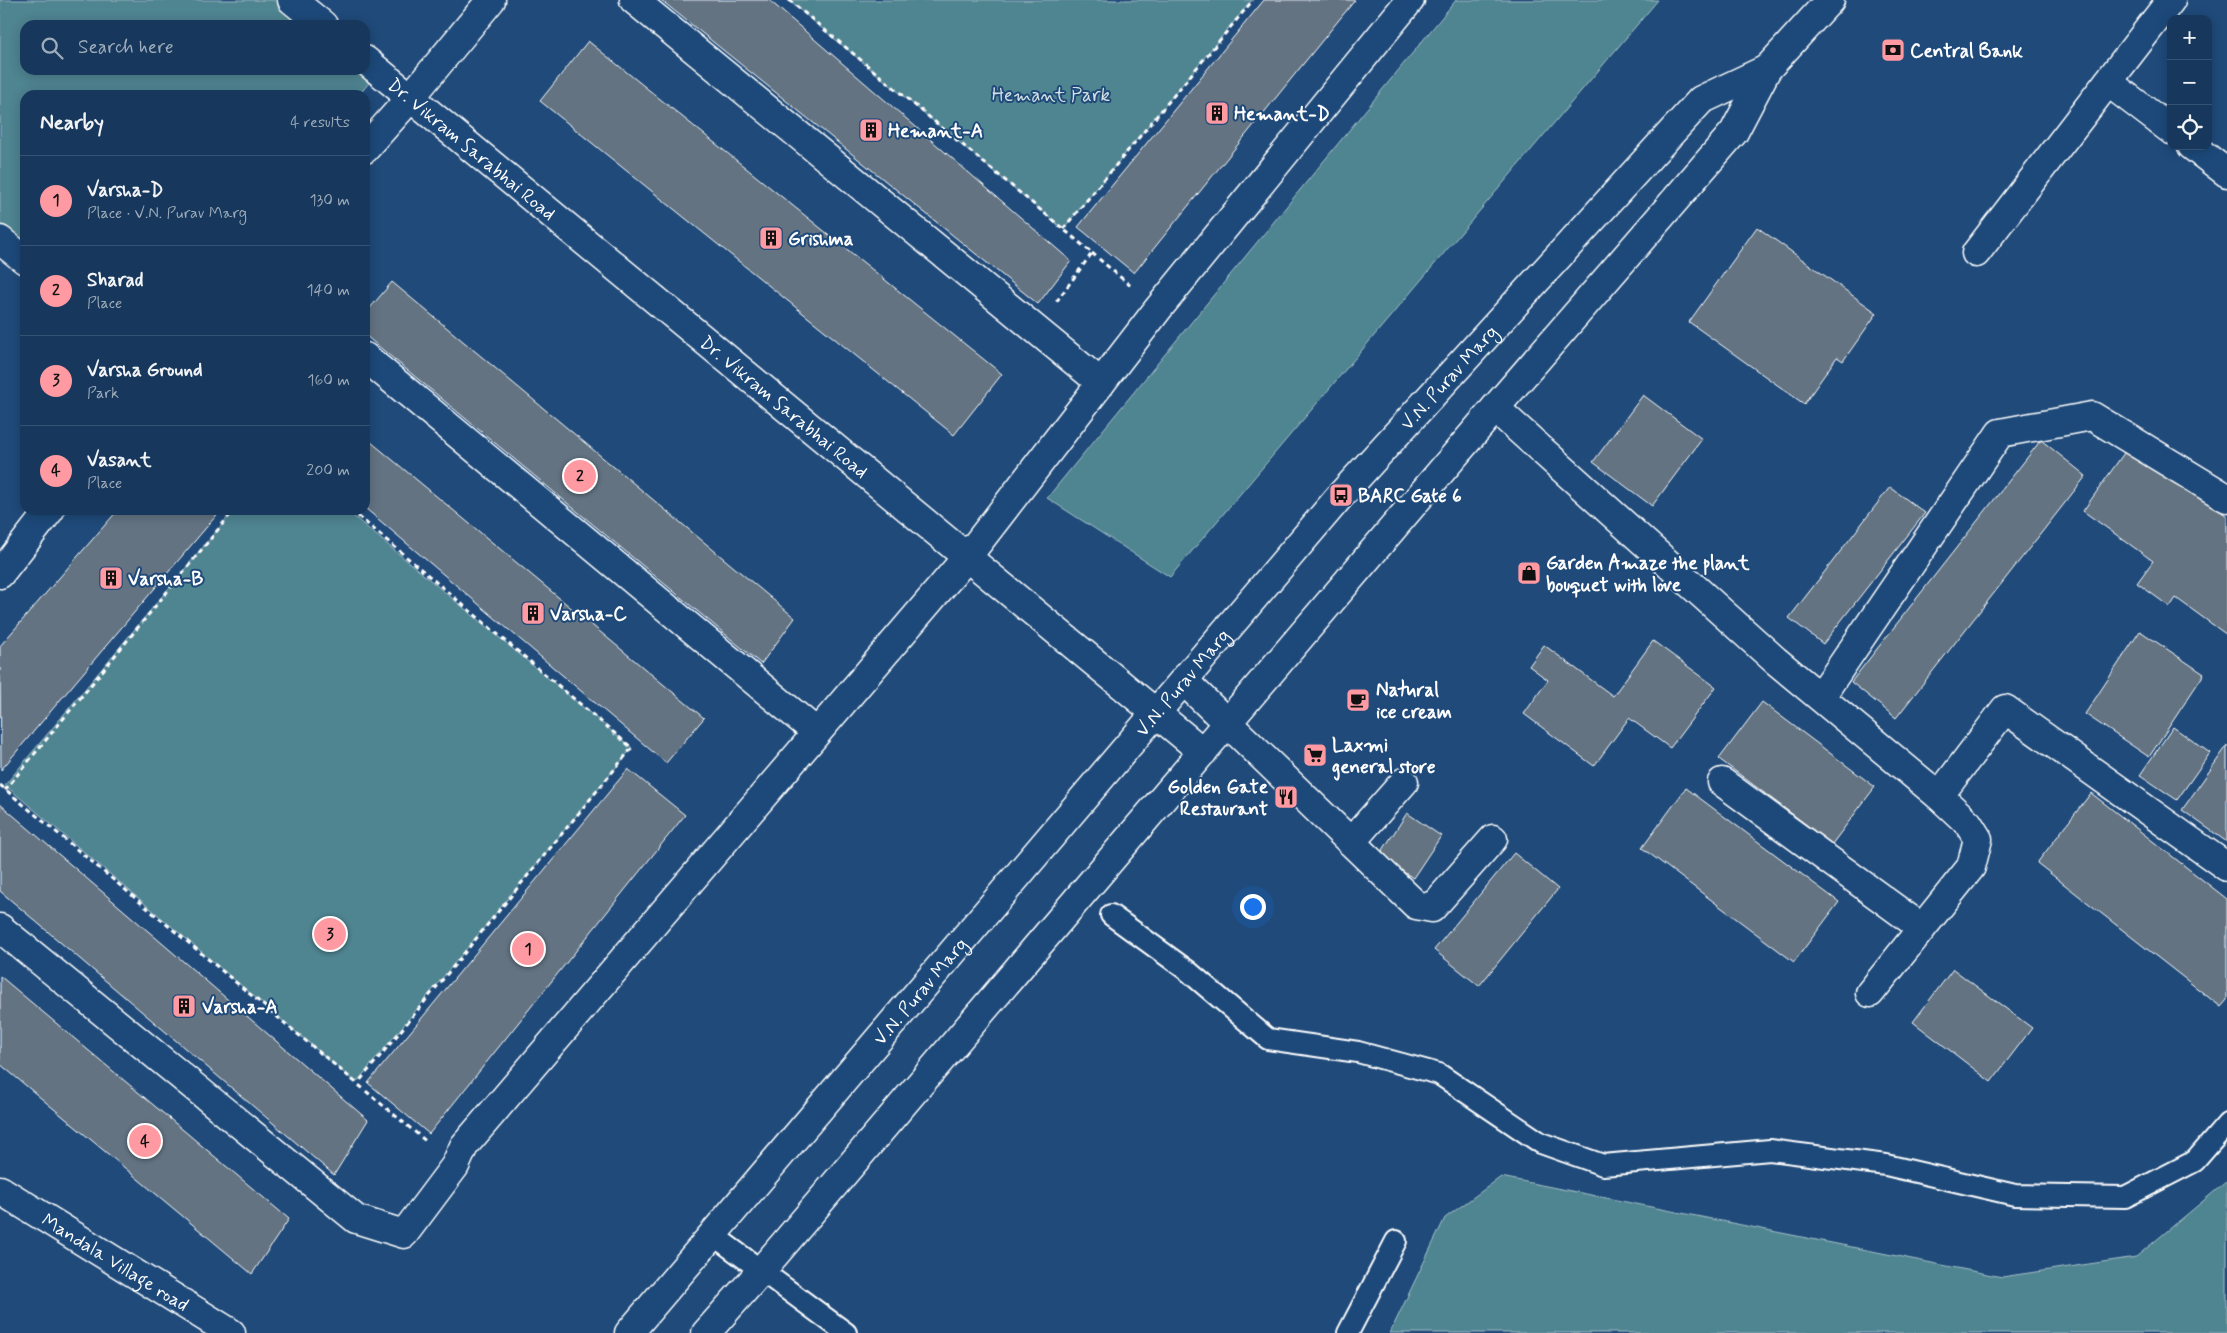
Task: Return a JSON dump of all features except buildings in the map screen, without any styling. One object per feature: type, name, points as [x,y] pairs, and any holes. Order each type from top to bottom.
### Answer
[{"type":"street","points":[[292,0],[317,20]]},
{"type":"street","points":[[370,142],[411,97],[491,0]]},
{"type":"street","points":[[634,0],[1101,383]]},
{"type":"street","points":[[0,928],[356,1219],[404,1234],[455,1166],[464,1146],[967,557],[1158,309],[1410,0]]},
{"type":"street","name":"V.N. Purav Marg","points":[[706,1333],[1204,752],[1495,408],[1734,132],[1767,70],[1830,0]]},
{"type":"street","points":[[1976,253],[2171,0]]},
{"type":"street","name":"Dr. Vikram Sarabhai Road","points":[[370,64],[1204,752]]},
{"type":"street","name":"V.N. Purav Marg","points":[[629,1333],[1341,495],[1701,100],[1767,70]]},
{"type":"street","points":[[2108,82],[2167,127]]},
{"type":"street","points":[[1701,100],[1734,132]]},
{"type":"street","points":[[2197,150],[2227,173]]},
{"type":"street","points":[[0,240],[20,256]]},
{"type":"street","points":[[370,361],[816,732]]},
{"type":"street","points":[[1495,408],[1775,660],[1939,796],[1968,823],[1978,839],[1971,866],[1870,993]]},
{"type":"street","points":[[1820,696],[2000,433],[2092,416],[2227,498]]},
{"type":"street","points":[[0,574],[46,515]]},
{"type":"street","points":[[1184,681],[1416,905],[1432,908],[1493,838]]},
{"type":"street","points":[[1939,796],[2005,709],[2227,867]]},
{"type":"street","points":[[1351,842],[1404,782]]},
{"type":"street","points":[[1722,782],[1922,928]]},
{"type":"street","name":"Mandala Village road","points":[[0,1190],[231,1333]]},
{"type":"lane","points":[[1111,915],[1188,971],[1268,1039],[1358,1052],[1439,1074],[1541,1143],[1603,1165],[1770,1150],[1886,1165],[2015,1195],[2125,1197],[2194,1161],[2227,1124]]},
{"type":"lane","points":[[713,1235],[846,1333]]},
{"type":"lane","points":[[1348,1333],[1396,1241]]},
{"type":"path","points":[[788,0],[1158,309]]},
{"type":"path","points":[[1063,229],[1253,0]]},
{"type":"path","points":[[1036,328],[1092,254]]},
{"type":"path","points":[[5,790],[230,515]]},
{"type":"path","points":[[357,515],[632,748],[358,1083]]},
{"type":"path","points":[[0,785],[455,1166]]},
{"type":"green space","points":[[0,0],[279,0],[304,20],[20,20],[20,75],[370,75],[373,78],[363,90],[20,90],[20,245],[0,229]]},
{"type":"green space","name":"Hemant Park","points":[[788,0],[1252,0],[1063,229]]},
{"type":"green space","points":[[1456,0],[1658,0],[1170,577],[1047,498]]},
{"type":"green space","points":[[230,515],[352,515],[632,748],[356,1083],[5,785]]},
{"type":"green space","points":[[1501,1177],[2002,1277],[2136,1257],[2227,1181],[2227,1333],[1390,1333],[1445,1218]]},
{"type":"place","name":"Central Bank","points":[[1893,50]]},
{"type":"place","name":"Hemant-D","points":[[1217,113]]},
{"type":"place","name":"Hemant-A","points":[[871,130]]},
{"type":"place","name":"Grishma","points":[[771,238]]},
{"type":"place","name":"Sharad","points":[[580,476]]},
{"type":"place","name":"BARC Gate 6","points":[[1341,495]]},
{"type":"place","name":"Garden Amaze the plant bouquet with love","points":[[1529,573]]},
{"type":"place","name":"Varsha-B","points":[[111,578]]},
{"type":"place","name":"Varsha-C","points":[[533,613]]},
{"type":"place","name":"Natural ice cream","points":[[1358,700]]},
{"type":"place","name":"Laxmi general store","points":[[1315,755]]},
{"type":"place","name":"Golden Gate Restaurant","points":[[1286,797]]},
{"type":"place","name":"Varsha Ground","points":[[330,934]]},
{"type":"place","name":"Varsha-D","points":[[528,949]]},
{"type":"place","name":"Varsha-A","points":[[184,1006]]},
{"type":"place","name":"Vasant","points":[[145,1141]]}]
